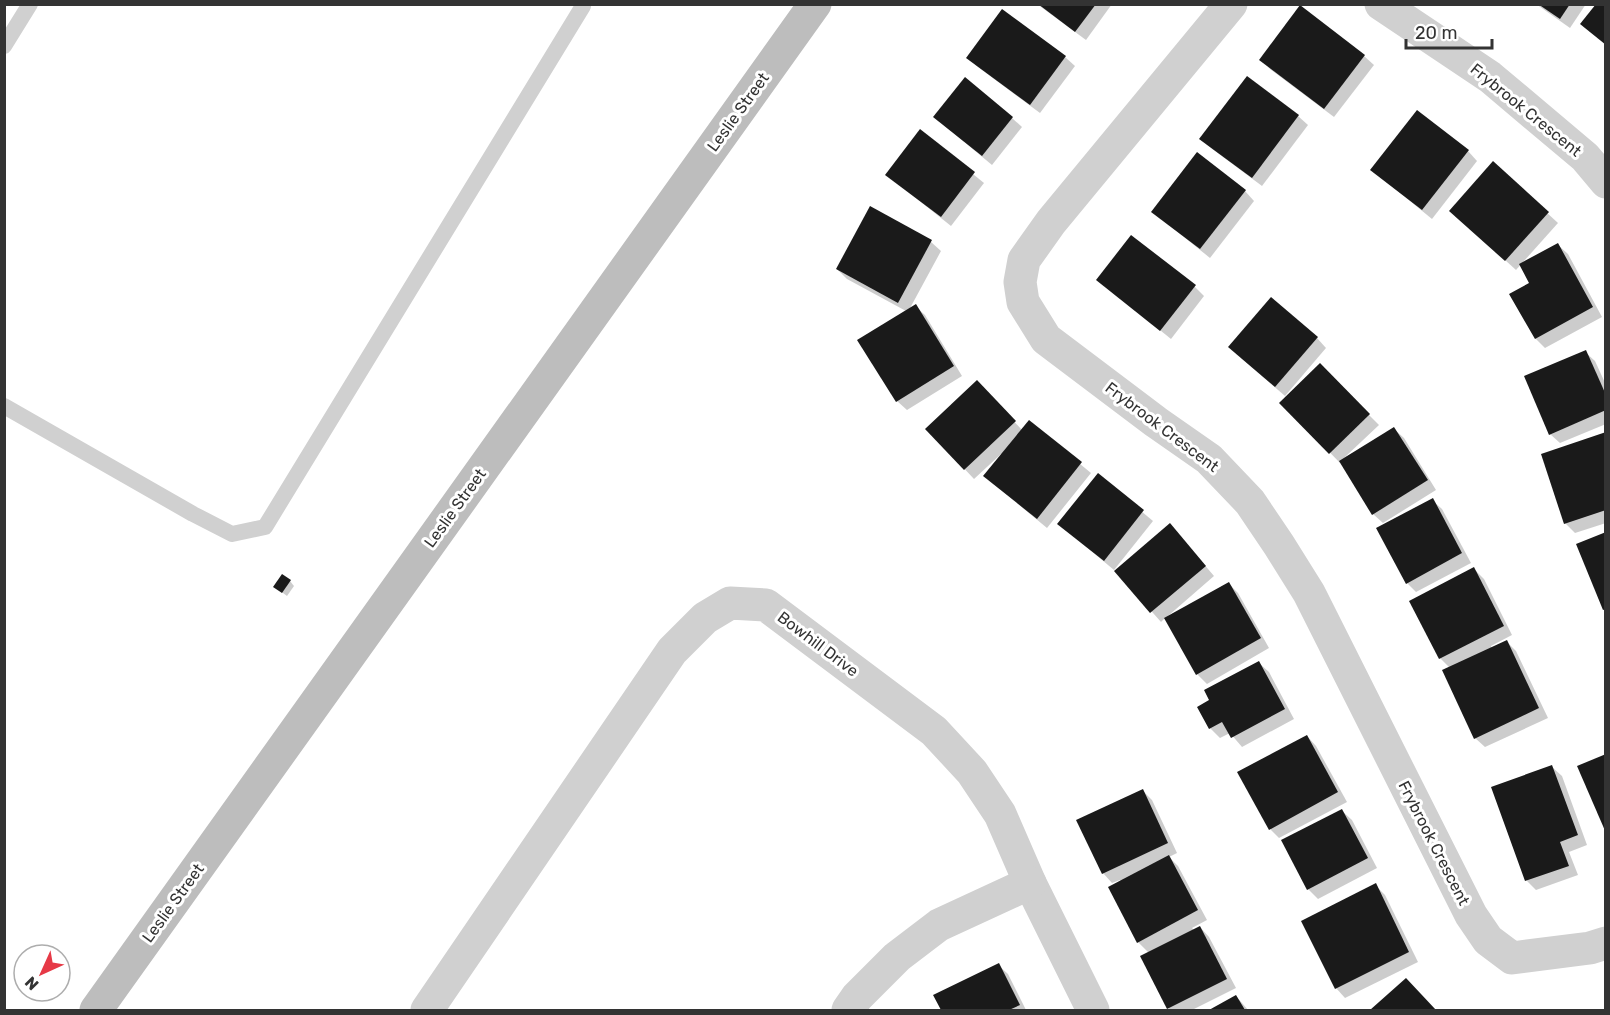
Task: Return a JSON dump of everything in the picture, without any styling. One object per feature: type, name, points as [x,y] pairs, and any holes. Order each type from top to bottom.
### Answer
[{"type":"main road","name":"Leslie Street","points":[[96,1011],[815,4]]},
{"type":"street","name":"Frybrook Crescent","points":[[1231,4],[1051,222],[1024,260],[1020,282],[1023,303],[1046,339],[1209,459],[1250,502],[1309,593],[1471,915],[1488,940],[1512,958],[1590,948],[1605,943]]},
{"type":"street","name":"Frybrook Crescent","points":[[1381,4],[1490,77],[1585,157],[1605,182]]},
{"type":"street","name":"Bowhill Drive","points":[[427,1011],[672,651],[705,618],[730,603],[766,605],[934,731],[972,772],[1000,814],[1030,883],[1093,1011]]},
{"type":"street","points":[[848,1011],[857,997],[897,957],[939,925],[1030,883]]},
{"type":"lane","points":[[4,46],[30,4]]},
{"type":"lane","points":[[4,406],[232,534],[265,527],[583,6]]},
{"type":"building","points":[[1038,4],[1096,4],[1075,32]]},
{"type":"building","points":[[1538,4],[1570,4],[1560,19]]},
{"type":"building","points":[[1596,4],[1606,4],[1606,45],[1580,24]]},
{"type":"building","points":[[1300,5],[1365,55],[1324,109],[1259,60]]},
{"type":"building","points":[[1002,9],[1066,56],[1030,105],[966,58]]},
{"type":"building","points":[[1247,76],[1299,115],[1252,178],[1199,139]]},
{"type":"building","points":[[965,77],[1013,117],[982,156],[933,117]]},
{"type":"building","points":[[1417,110],[1469,150],[1422,210],[1370,170]]},
{"type":"building","points":[[920,129],[975,172],[941,217],[885,175]]},
{"type":"building","points":[[1197,152],[1246,190],[1200,249],[1151,212]]},
{"type":"building","points":[[1493,161],[1549,212],[1505,261],[1449,211]]},
{"type":"building","points":[[870,206],[932,240],[898,303],[836,269]]},
{"type":"building","points":[[1131,235],[1196,285],[1160,331],[1096,280]]},
{"type":"building","points":[[1558,243],[1593,307],[1535,339],[1509,294],[1529,283],[1519,264]]},
{"type":"building","points":[[1271,297],[1318,337],[1275,387],[1228,347]]},
{"type":"building","points":[[916,304],[954,366],[896,402],[857,340]]},
{"type":"building","points":[[1586,350],[1606,395],[1606,410],[1549,435],[1524,376]]},
{"type":"building","points":[[1320,363],[1370,414],[1329,454],[1279,403]]},
{"type":"building","points":[[977,380],[1016,421],[964,470],[925,429]]},
{"type":"building","points":[[1029,420],[1082,462],[1037,519],[983,476]]},
{"type":"building","points":[[1394,427],[1428,480],[1372,515],[1339,461]]},
{"type":"building","points":[[1606,432],[1606,510],[1564,524],[1541,454]]},
{"type":"building","points":[[1098,473],[1144,510],[1104,561],[1057,524]]},
{"type":"building","points":[[1433,498],[1462,553],[1406,584],[1376,528]]},
{"type":"building","points":[[1170,523],[1206,566],[1150,613],[1114,571]]},
{"type":"building","points":[[1606,532],[1606,609],[1603,610],[1576,544]]},
{"type":"building","points":[[1474,567],[1504,626],[1439,659],[1409,601]]},
{"type":"building","points":[[282,574],[291,580],[282,593],[273,587]]},
{"type":"building","points":[[1229,582],[1261,638],[1196,675],[1164,618]]},
{"type":"building","points":[[1507,640],[1539,708],[1474,739],[1442,670]]},
{"type":"building","points":[[1259,661],[1285,709],[1231,738],[1222,722],[1209,729],[1197,707],[1209,700],[1204,690]]},
{"type":"building","points":[[1307,735],[1338,792],[1269,830],[1237,772]]},
{"type":"building","points":[[1606,754],[1606,833],[1577,766]]},
{"type":"building","points":[[1552,765],[1578,835],[1560,842],[1569,866],[1525,881],[1491,787]]},
{"type":"building","points":[[1143,789],[1168,843],[1102,874],[1076,820]]},
{"type":"building","points":[[1342,809],[1368,858],[1307,890],[1281,840]]},
{"type":"building","points":[[1169,855],[1198,910],[1137,943],[1108,887]]},
{"type":"building","points":[[1376,883],[1409,952],[1335,989],[1301,921]]},
{"type":"building","points":[[1200,926],[1227,979],[1167,1009],[1140,956]]},
{"type":"building","points":[[999,963],[1020,1005],[1009,1010],[941,1010],[933,995]]},
{"type":"building","points":[[1406,978],[1436,1010],[1370,1010]]},
{"type":"building","points":[[1236,995],[1245,1010],[1209,1010]]}]
